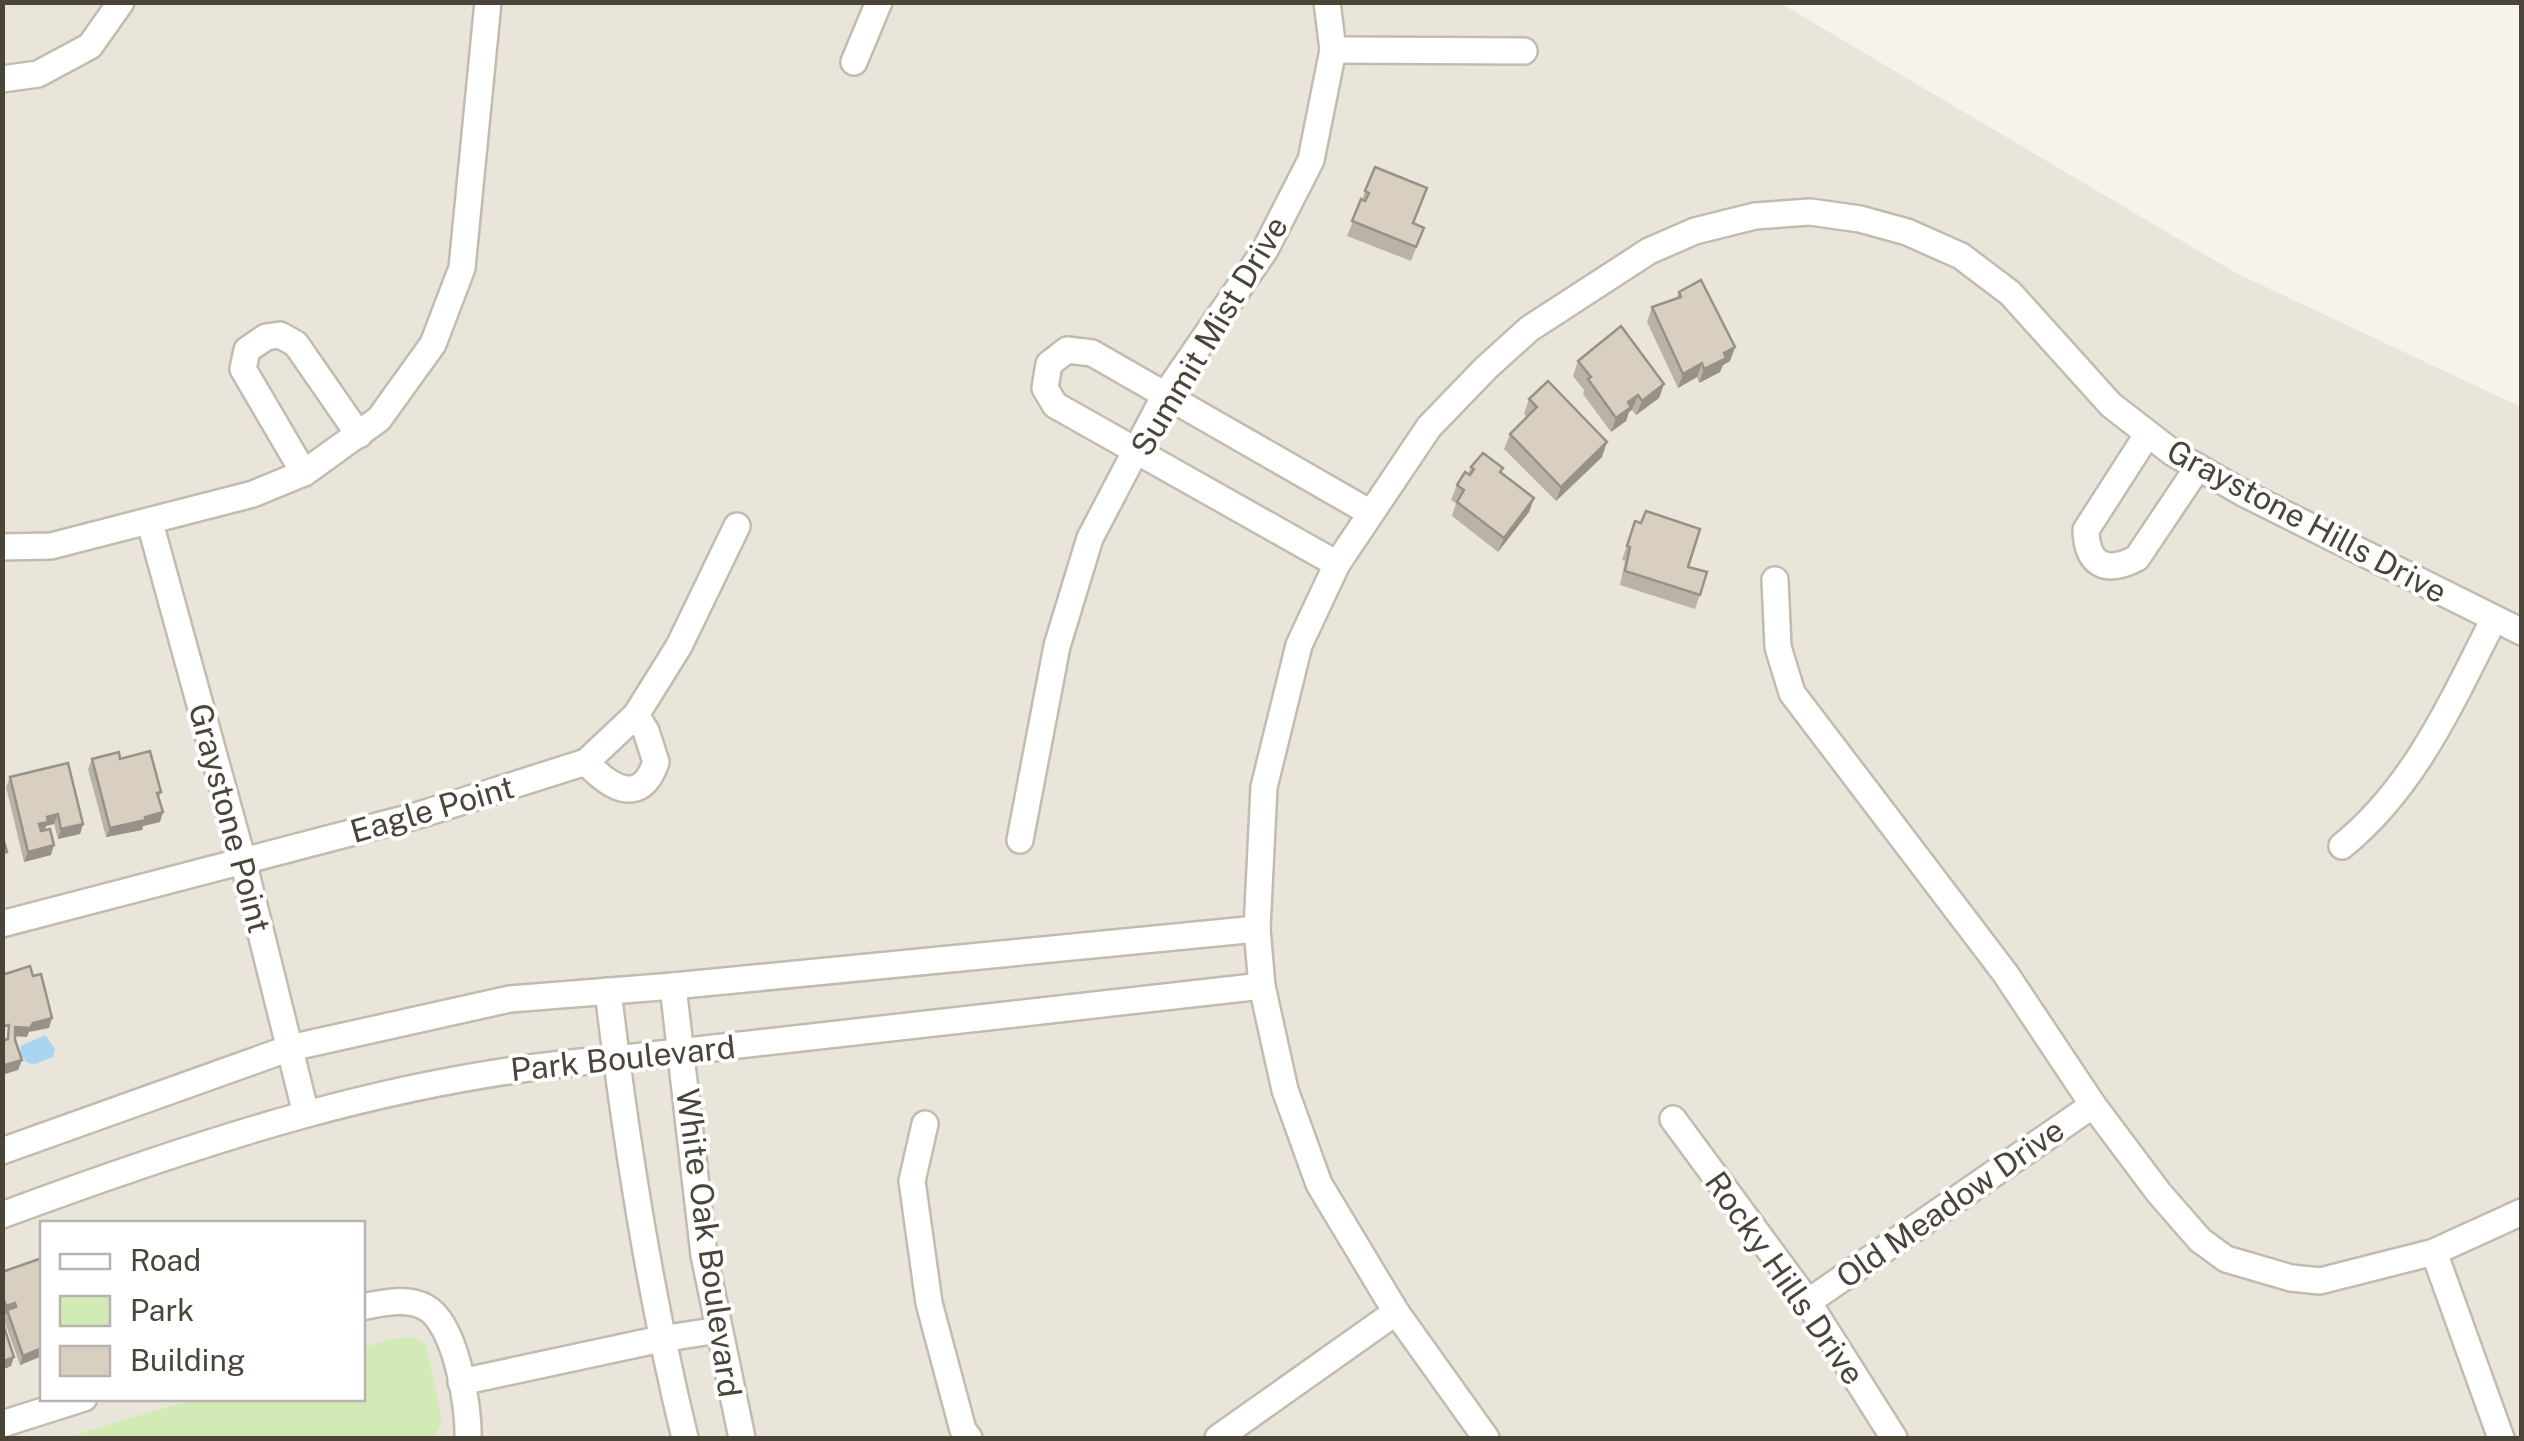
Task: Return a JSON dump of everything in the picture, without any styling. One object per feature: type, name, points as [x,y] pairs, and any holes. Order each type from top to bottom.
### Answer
[{"type":"street","points":[[2,79],[38,74],[90,46],[121,2]]},
{"type":"street","points":[[2,547],[52,546],[253,494],[304,473],[379,419],[433,344],[462,268],[488,2]]},
{"type":"street","points":[[854,62],[879,2]]},
{"type":"street","name":"Summit Mist Drive","points":[[1020,840],[1057,646],[1090,538],[1165,395],[1266,250],[1311,160],[1333,50],[1327,2]]},
{"type":"street","points":[[1333,50],[1524,51]]},
{"type":"street","name":"Graystone Hills Drive","points":[[1486,1438],[1396,1312],[1319,1184],[1285,1090],[1262,986],[1256,930],[1264,788],[1299,645],[1337,564],[1429,427],[1529,329],[1648,251],[1695,230],[1755,216],[1810,212],[1860,219],[1907,232],[1962,256],[2010,293],[2111,405],[2147,435],[2198,467],[2522,632]]},
{"type":"street","points":[[304,473],[242,369],[247,350],[280,335],[296,344],[359,435]]},
{"type":"street","points":[[1337,564],[1055,404],[1045,388],[1049,364],[1066,350],[1092,354],[1370,512]]},
{"type":"street","points":[[2147,435],[2086,530],[2086,546],[2106,567],[2123,566],[2137,558],[2198,467]]},
{"type":"street","name":"Graystone Point","points":[[150,523],[244,861],[306,1114]]},
{"type":"street","name":"Eagle Point","points":[[2,924],[419,815],[586,762],[636,715],[679,646],[737,526]]},
{"type":"street","points":[[1775,580],[1778,647],[1792,693],[2004,973],[2092,1104],[2159,1194],[2200,1240],[2226,1259],[2275,1274],[2320,1281],[2434,1252],[2522,1212]]},
{"type":"street","points":[[2342,846],[2394,798],[2447,710],[2494,618]]},
{"type":"street","points":[[586,762],[618,788],[633,790],[644,785],[656,762],[636,715]]},
{"type":"street","name":"Park Boulevard","points":[[2,1151],[290,1048],[510,999],[1256,930]]},
{"type":"street","name":"White Oak Boulevard","points":[[674,986],[704,1255],[742,1438]]},
{"type":"street","name":"Park Boulevard","points":[[2,1216],[171,1153],[433,1083],[543,1064],[1262,986]]},
{"type":"street","name":"White Oak Boulevard","points":[[608,991],[635,1194],[661,1339],[685,1438]]},
{"type":"street","name":"Old Meadow Drive","points":[[1808,1302],[2092,1104]]},
{"type":"street","name":"Rocky Hills Drive","points":[[1673,1119],[1808,1302],[1894,1438]]},
{"type":"street","points":[[925,1124],[912,1181],[928,1304],[969,1438]]},
{"type":"street","points":[[2434,1252],[2501,1438]]},
{"type":"street","points":[[365,1307],[404,1301],[426,1307],[444,1323],[462,1382],[469,1418],[468,1438]]},
{"type":"street","points":[[1218,1438],[1396,1312]]},
{"type":"street","points":[[462,1382],[719,1330]]},
{"type":"street","points":[[2,1424],[75,1401]]},
{"type":"shaded area","points":[[3,3],[1780,3],[2236,273],[2521,407],[2521,1438],[3,1438]]},
{"type":"green space","points":[[412,1337],[426,1344],[442,1419],[435,1438],[63,1438],[188,1401],[365,1401],[365,1347]]},
{"type":"water","points":[[45,1035],[55,1049],[53,1057],[27,1063],[20,1053],[21,1046]]},
{"type":"building","points":[[1375,167],[1427,188],[1413,223],[1424,228],[1416,247],[1352,221],[1361,199],[1365,201],[1369,193],[1365,191]]},
{"type":"building","points":[[1701,280],[1735,347],[1724,353],[1726,358],[1704,369],[1702,363],[1683,374],[1652,307],[1681,297],[1679,292]]},
{"type":"building","points":[[1621,326],[1664,384],[1642,401],[1638,395],[1628,402],[1631,407],[1616,418],[1578,361]]},
{"type":"building","points":[[1548,381],[1607,442],[1561,487],[1510,434],[1537,407],[1529,399]]},
{"type":"building","points":[[1483,453],[1534,498],[1504,538],[1457,502],[1464,490],[1457,485],[1465,472],[1470,475],[1474,469],[1471,467]]},
{"type":"building","points":[[1646,511],[1700,529],[1688,567],[1707,572],[1700,595],[1625,571],[1635,521],[1641,523]]},
{"type":"building","points":[[150,751],[163,812],[110,828],[92,759],[119,752],[120,759]]},
{"type":"building","points":[[68,763],[83,824],[61,829],[58,814],[47,817],[48,822],[39,824],[41,831],[50,829],[54,845],[28,852],[10,777]]},
{"type":"building","points":[[30,966],[33,976],[41,974],[52,1018],[33,1023],[30,1028],[15,1027],[22,1060],[2,1066],[2,1041],[8,1039],[9,1025],[4,1026],[2,1019],[2,975]]},
{"type":"building","points":[[40,1259],[40,1349],[23,1356],[7,1310],[16,1307],[15,1303],[6,1306],[2,1295],[2,1272]]},
{"type":"building","points":[[2,1321],[14,1357],[2,1362]]}]
